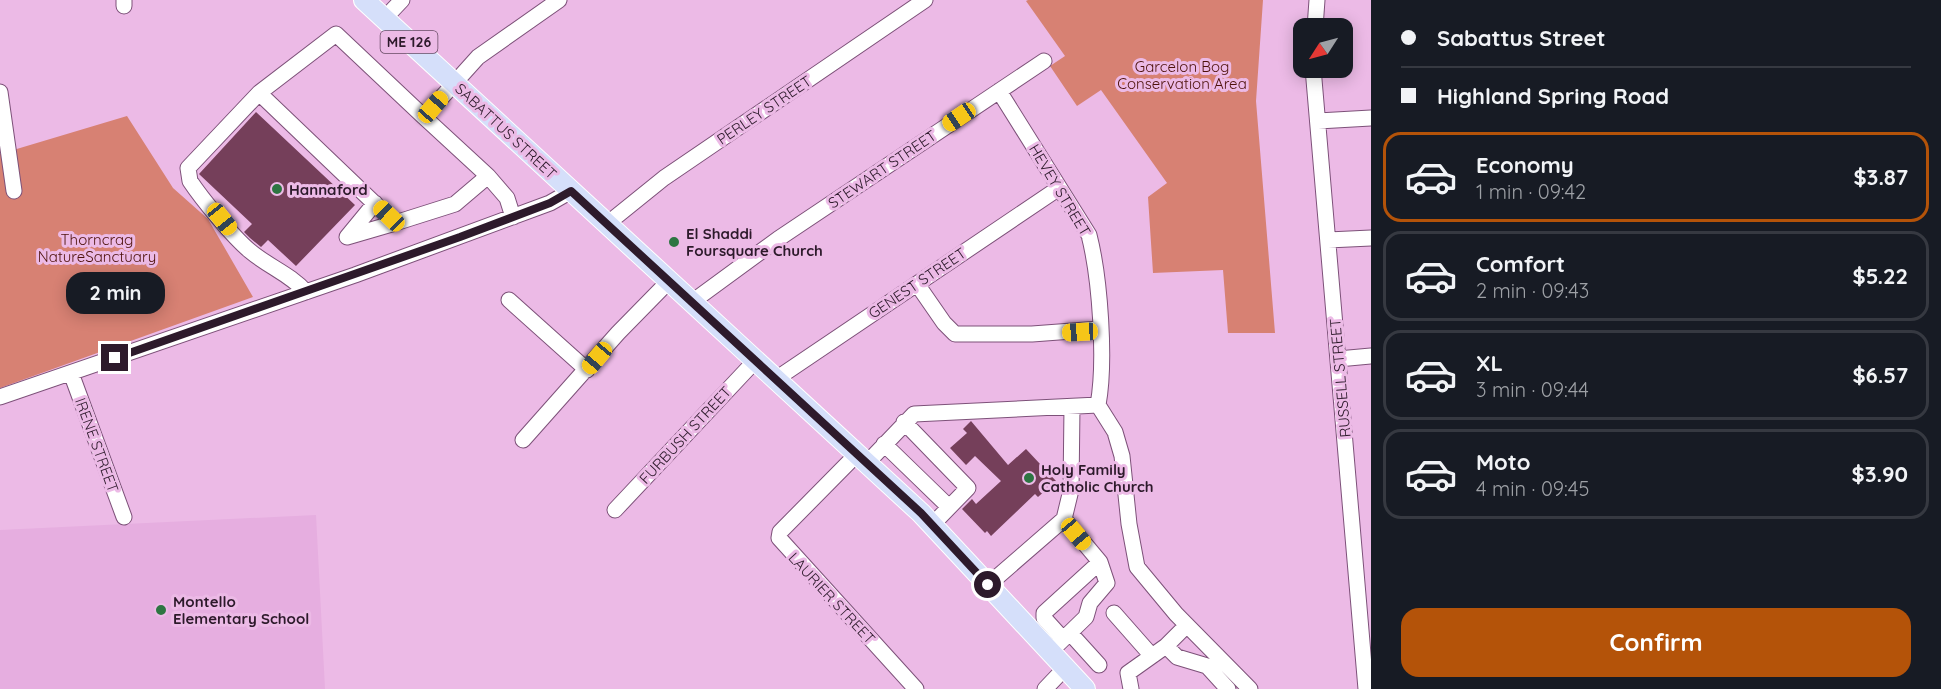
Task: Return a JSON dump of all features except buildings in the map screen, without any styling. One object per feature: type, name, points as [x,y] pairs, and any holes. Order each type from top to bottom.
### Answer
[{"type":"main road","name":"SABATTUS STREET","points":[[364,0],[862,459],[932,525],[988,585],[1061,641],[1065,668],[1085,689]]},
{"type":"street","points":[[384,19],[402,0]]},
{"type":"street","points":[[424,117],[478,57],[559,0]]},
{"type":"street","name":"PERLEY STREET","points":[[607,224],[664,178],[925,0]]},
{"type":"street","points":[[1316,18],[1317,0]]},
{"type":"street","points":[[306,292],[294,278],[273,269],[248,249],[190,180],[188,168],[258,93],[336,34],[488,176],[507,198],[513,218]]},
{"type":"street","name":"STEWART STREET","points":[[692,302],[778,239],[1044,61]]},
{"type":"street","name":"RUSSELL STREET","points":[[1314,78],[1366,689]]},
{"type":"street","name":"HEVEY STREET","points":[[999,91],[1089,235],[1095,256],[1102,379],[1098,405]]},
{"type":"street","points":[[0,93],[14,191]]},
{"type":"street","points":[[258,93],[395,223]]},
{"type":"street","points":[[1318,121],[1371,117]]},
{"type":"street","points":[[375,203],[347,237],[455,204],[488,176]]},
{"type":"street","name":"GENEST STREET","points":[[776,379],[1059,188]]},
{"type":"street","points":[[0,397],[513,218],[550,203],[571,191]]},
{"type":"street","points":[[1328,240],[1371,238]]},
{"type":"street","points":[[523,440],[618,333],[669,281]]},
{"type":"street","points":[[917,284],[944,323],[955,334],[1041,333],[1099,329]]},
{"type":"street","points":[[509,300],[586,370]]},
{"type":"street","points":[[1338,359],[1371,356]]},
{"type":"street","name":"FURBUSH STREET","points":[[615,510],[756,361]]},
{"type":"street","name":"IRENE STREET","points":[[71,373],[124,517]]},
{"type":"street","points":[[862,459],[884,444],[914,414],[1098,405],[1115,432],[1122,456],[1129,525],[1137,567],[1187,625],[1250,689]]},
{"type":"street","points":[[988,585],[1064,519],[1071,490],[1072,407]]},
{"type":"street","points":[[904,422],[968,488],[932,525]]},
{"type":"street","points":[[884,444],[949,507]]},
{"type":"street","name":"LAURIER STREET","points":[[862,459],[780,532],[779,538],[916,689]]},
{"type":"street","points":[[1061,641],[1086,617],[1090,603],[1107,584],[1100,562],[1064,519]]},
{"type":"street","points":[[1099,665],[1061,641],[1044,618],[1044,613],[1100,562]]},
{"type":"street","points":[[1114,613],[1151,656]]},
{"type":"street","points":[[1131,689],[1128,673],[1166,646],[1187,625]]},
{"type":"street","points":[[1166,646],[1177,657],[1207,666],[1228,689]]},
{"type":"street","points":[[1045,689],[1065,668]]},
{"type":"shaded area","name":"Montello Elementary School","points":[[316,515],[325,689],[0,689],[0,530]]},
{"type":"green space","name":"Garcelon Bog Conservation Area","points":[[1263,0],[1256,101],[1275,333],[1228,333],[1223,270],[1153,273],[1148,197],[1167,183],[1101,90],[1077,106],[1050,66],[1065,56],[1026,1]]},
{"type":"green space","name":"Thorncrag NatureSanctuary","points":[[127,116],[173,188],[208,219],[253,297],[0,388],[0,154]]},
{"type":"place","name":"Hannaford","points":[[277,189]]},
{"type":"place","name":"El Shaddi Foursquare Church","points":[[674,242]]},
{"type":"place","name":"Holy Family Catholic Church","points":[[1029,478]]},
{"type":"place","name":"Montello Elementary School","points":[[161,610]]},
{"type":"route","points":[[115,358],[460,237],[550,203],[571,191],[921,513],[988,585]]}]
